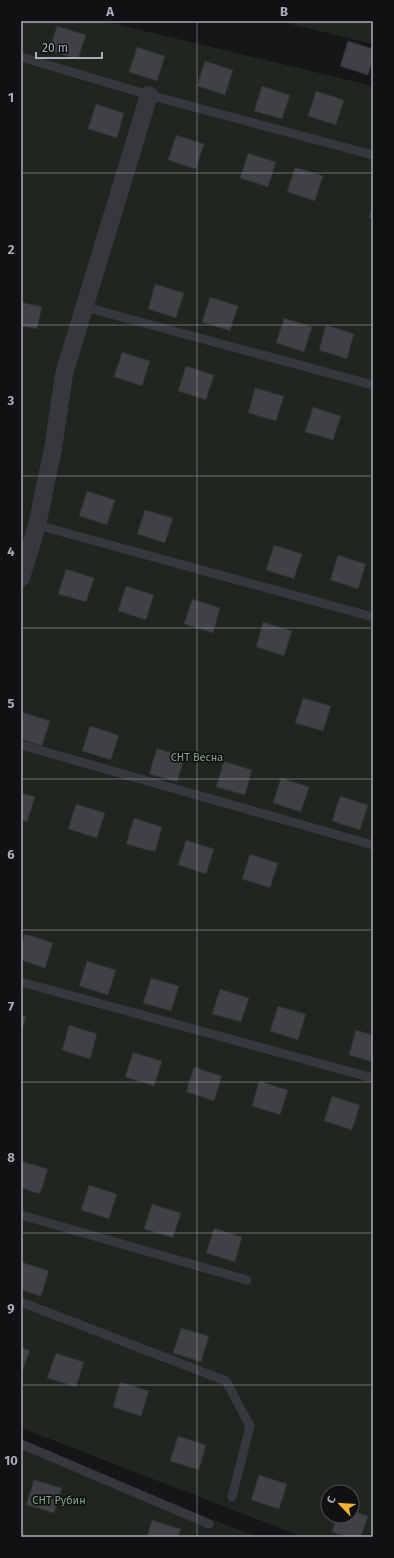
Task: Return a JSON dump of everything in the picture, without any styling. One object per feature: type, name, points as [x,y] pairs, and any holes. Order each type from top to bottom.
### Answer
[{"type":"street","points":[[21,578],[37,526],[53,449],[64,374],[149,95]]},
{"type":"lane","points":[[21,57],[149,95],[373,155]]},
{"type":"lane","points":[[85,307],[373,385]]},
{"type":"lane","points":[[37,526],[373,617]]},
{"type":"lane","points":[[21,745],[373,845]]},
{"type":"lane","points":[[21,982],[373,1078]]},
{"type":"lane","points":[[21,1215],[246,1280]]},
{"type":"lane","points":[[21,1302],[226,1381],[250,1426],[232,1497]]},
{"type":"lane","points":[[21,1444],[209,1524]]},
{"type":"green space","name":"СНТ Весна","points":[[21,21],[103,21],[373,86],[373,1537],[303,1537],[21,1428]]},
{"type":"green space","points":[[278,21],[373,21],[373,44]]},
{"type":"green space","name":"СНТ Рубин","points":[[21,1447],[258,1537],[21,1537]]},
{"type":"building","points":[[57,26],[86,35],[78,59],[49,51]]},
{"type":"building","points":[[348,41],[373,49],[373,59],[368,75],[340,66]]},
{"type":"building","points":[[137,47],[165,56],[157,81],[129,72]]},
{"type":"building","points":[[205,61],[233,70],[225,95],[197,86]]},
{"type":"building","points":[[262,86],[290,95],[282,119],[254,111]]},
{"type":"building","points":[[316,91],[344,100],[336,125],[308,116]]},
{"type":"building","points":[[96,104],[124,113],[117,138],[88,129]]},
{"type":"building","points":[[176,135],[204,144],[196,169],[168,160]]},
{"type":"building","points":[[248,153],[276,162],[268,187],[240,178]]},
{"type":"building","points":[[295,167],[323,176],[315,201],[287,192]]},
{"type":"building","points":[[373,205],[373,220],[369,218]]},
{"type":"building","points":[[155,284],[184,293],[176,318],[148,309]]},
{"type":"building","points":[[210,297],[238,306],[230,331],[202,322]]},
{"type":"building","points":[[21,302],[42,307],[37,329],[21,326]]},
{"type":"building","points":[[284,318],[312,327],[304,352],[276,343]]},
{"type":"building","points":[[326,325],[354,334],[347,359],[319,350]]},
{"type":"building","points":[[122,352],[150,361],[142,386],[114,377]]},
{"type":"building","points":[[186,366],[214,375],[206,400],[178,391]]},
{"type":"building","points":[[255,388],[284,396],[276,421],[248,413]]},
{"type":"building","points":[[313,407],[341,416],[333,440],[305,432]]},
{"type":"building","points":[[87,491],[115,500],[107,525],[79,516]]},
{"type":"building","points":[[145,510],[173,518],[165,543],[137,534]]},
{"type":"building","points":[[274,545],[302,554],[294,579],[266,570]]},
{"type":"building","points":[[338,555],[366,564],[358,589],[330,580]]},
{"type":"building","points":[[66,569],[94,578],[86,602],[58,594]]},
{"type":"building","points":[[126,586],[154,595],[146,620],[118,611]]},
{"type":"building","points":[[192,599],[220,608],[213,633],[184,624]]},
{"type":"building","points":[[263,622],[292,631],[284,656],[256,647]]},
{"type":"building","points":[[303,698],[331,706],[323,731],[295,723]]},
{"type":"building","points":[[22,712],[50,721],[42,746],[21,739]]},
{"type":"building","points":[[90,726],[119,735],[111,760],[82,751]]},
{"type":"building","points":[[157,748],[185,757],[177,782],[149,774]]},
{"type":"building","points":[[224,761],[252,770],[245,795],[216,787]]},
{"type":"building","points":[[281,778],[309,787],[301,812],[273,803]]},
{"type":"building","points":[[21,793],[35,797],[27,822],[21,820]]},
{"type":"building","points":[[340,796],[368,805],[360,830],[332,821]]},
{"type":"building","points":[[76,804],[105,813],[97,838],[68,829]]},
{"type":"building","points":[[134,818],[162,827],[155,852],[126,844]]},
{"type":"building","points":[[186,840],[214,849],[206,874],[178,865]]},
{"type":"building","points":[[250,854],[278,863],[270,888],[242,879]]},
{"type":"building","points":[[25,934],[53,943],[45,968],[21,960],[21,946]]},
{"type":"building","points":[[87,961],[116,970],[108,995],[79,986]]},
{"type":"building","points":[[151,978],[179,986],[171,1011],[143,1003]]},
{"type":"building","points":[[220,989],[249,998],[241,1022],[212,1014]]},
{"type":"building","points":[[278,1006],[306,1014],[298,1040],[270,1031]]},
{"type":"building","points":[[21,1015],[26,1016],[21,1034]]},
{"type":"building","points":[[69,1025],[97,1034],[90,1059],[62,1050]]},
{"type":"building","points":[[356,1030],[373,1035],[373,1062],[349,1055]]},
{"type":"building","points":[[133,1052],[162,1061],[154,1086],[125,1077]]},
{"type":"building","points":[[194,1067],[222,1076],[214,1101],[186,1092]]},
{"type":"building","points":[[259,1081],[288,1090],[280,1115],[252,1106]]},
{"type":"building","points":[[332,1096],[360,1105],[352,1130],[324,1121]]},
{"type":"building","points":[[21,1161],[48,1169],[40,1194],[21,1188]]},
{"type":"building","points":[[89,1185],[117,1194],[109,1219],[81,1210]]},
{"type":"building","points":[[152,1204],[181,1213],[173,1238],[144,1229]]},
{"type":"building","points":[[214,1228],[242,1237],[235,1262],[206,1253]]},
{"type":"building","points":[[21,1262],[49,1271],[41,1296],[21,1290]]},
{"type":"building","points":[[181,1328],[209,1336],[201,1362],[173,1353]]},
{"type":"building","points":[[21,1348],[30,1350],[21,1375]]},
{"type":"building","points":[[56,1353],[84,1362],[76,1387],[47,1378]]},
{"type":"building","points":[[120,1382],[149,1391],[141,1416],[113,1407]]},
{"type":"building","points":[[178,1436],[206,1445],[199,1470],[170,1461]]},
{"type":"building","points":[[259,1475],[287,1484],[279,1509],[251,1500]]},
{"type":"building","points":[[34,1480],[62,1488],[54,1513],[26,1505]]},
{"type":"building","points":[[360,1514],[368,1516],[361,1537],[347,1537],[332,1532],[334,1524],[360,1524]]},
{"type":"building","points":[[152,1520],[181,1529],[178,1537],[147,1537]]}]
